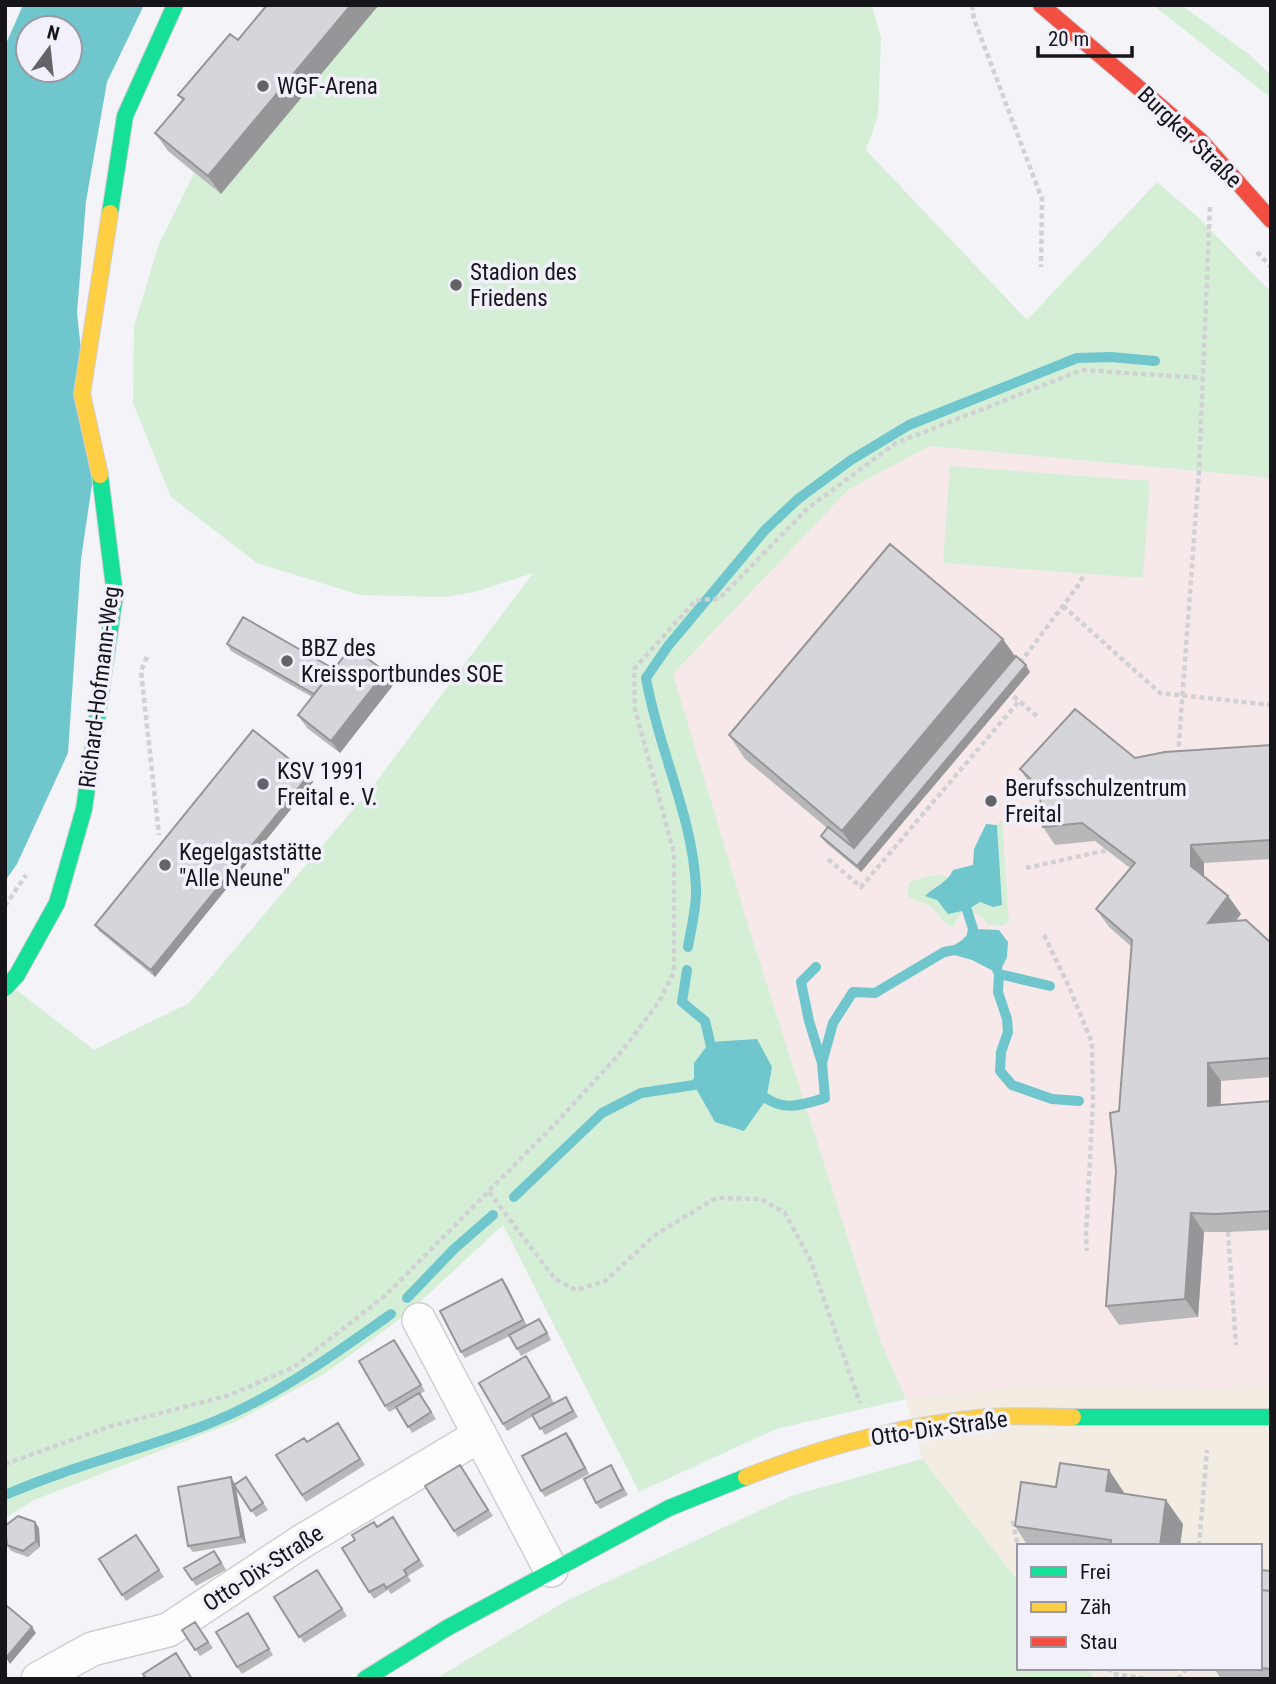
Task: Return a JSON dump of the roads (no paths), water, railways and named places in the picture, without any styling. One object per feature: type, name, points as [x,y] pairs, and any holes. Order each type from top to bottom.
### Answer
[{"type":"street","name":"Richard-Hofmann-Weg","points":[[5,988],[17,975],[57,903],[84,809],[115,595],[99,469],[82,394],[125,116],[175,5]]},
{"type":"street","name":"Burgker Straße","points":[[1041,5],[1200,140],[1271,219]]},
{"type":"street","points":[[419,1320],[551,1570]]},
{"type":"street","name":"Otto-Dix-Straße","points":[[365,1679],[447,1628],[669,1508],[786,1461],[876,1434],[919,1425],[990,1417],[1271,1417]]},
{"type":"street","name":"Otto-Dix-Straße","points":[[38,1679],[92,1649],[168,1630],[277,1557],[480,1435]]},
{"type":"water","points":[[23,5],[144,5],[107,82],[86,201],[77,313],[94,471],[81,559],[68,753],[17,864],[5,881],[5,46],[14,26],[14,84],[84,84],[84,14],[19,14]]},
{"type":"water","points":[[986,824],[997,825],[1002,905],[993,907],[980,902],[967,910],[948,914],[937,900],[925,896],[953,870],[973,865],[974,849]]},
{"type":"water","points":[[973,929],[999,930],[1008,942],[1007,957],[999,974],[972,960],[944,952]]},
{"type":"water","points":[[757,1039],[772,1067],[766,1100],[744,1131],[715,1122],[694,1085],[694,1063],[710,1042]]},
{"type":"waterway","points":[[688,947],[696,895],[689,835],[658,731],[646,678],[668,646],[765,530],[798,499],[851,460],[909,425],[1077,358],[1111,357],[1155,361]]},
{"type":"waterway","points":[[967,910],[973,929],[971,940]]},
{"type":"waterway","points":[[758,1092],[775,1103],[790,1106],[825,1098],[822,1063],[833,1023],[853,992],[875,993],[944,952],[955,950]]},
{"type":"waterway","points":[[994,962],[999,974],[998,992],[1007,1019],[1008,1032],[1001,1052],[1000,1071],[1012,1085],[1052,1099],[1079,1101]]},
{"type":"waterway","points":[[816,967],[801,982],[822,1063]]},
{"type":"waterway","points":[[687,970],[682,1002],[705,1021],[713,1055]]},
{"type":"waterway","points":[[999,974],[1050,986]]},
{"type":"waterway","points":[[514,1197],[602,1113],[641,1093],[694,1085],[703,1078]]},
{"type":"waterway","points":[[407,1298],[454,1249],[493,1215]]},
{"type":"waterway","points":[[5,1495],[228,1415],[300,1376],[391,1314]]},
{"type":"place","name":"WGF-Arena","points":[[263,86]]},
{"type":"place","name":"Stadion des Friedens","points":[[456,285]]},
{"type":"place","name":"BBZ des Kreissportbundes SOE","points":[[287,661]]},
{"type":"place","name":"KSV 1991 Freital e. V.","points":[[263,784]]},
{"type":"place","name":"Berufsschulzentrum Freital","points":[[991,801]]},
{"type":"place","name":"Kegelgaststätte \"Alle Neune\"","points":[[165,865]]}]
